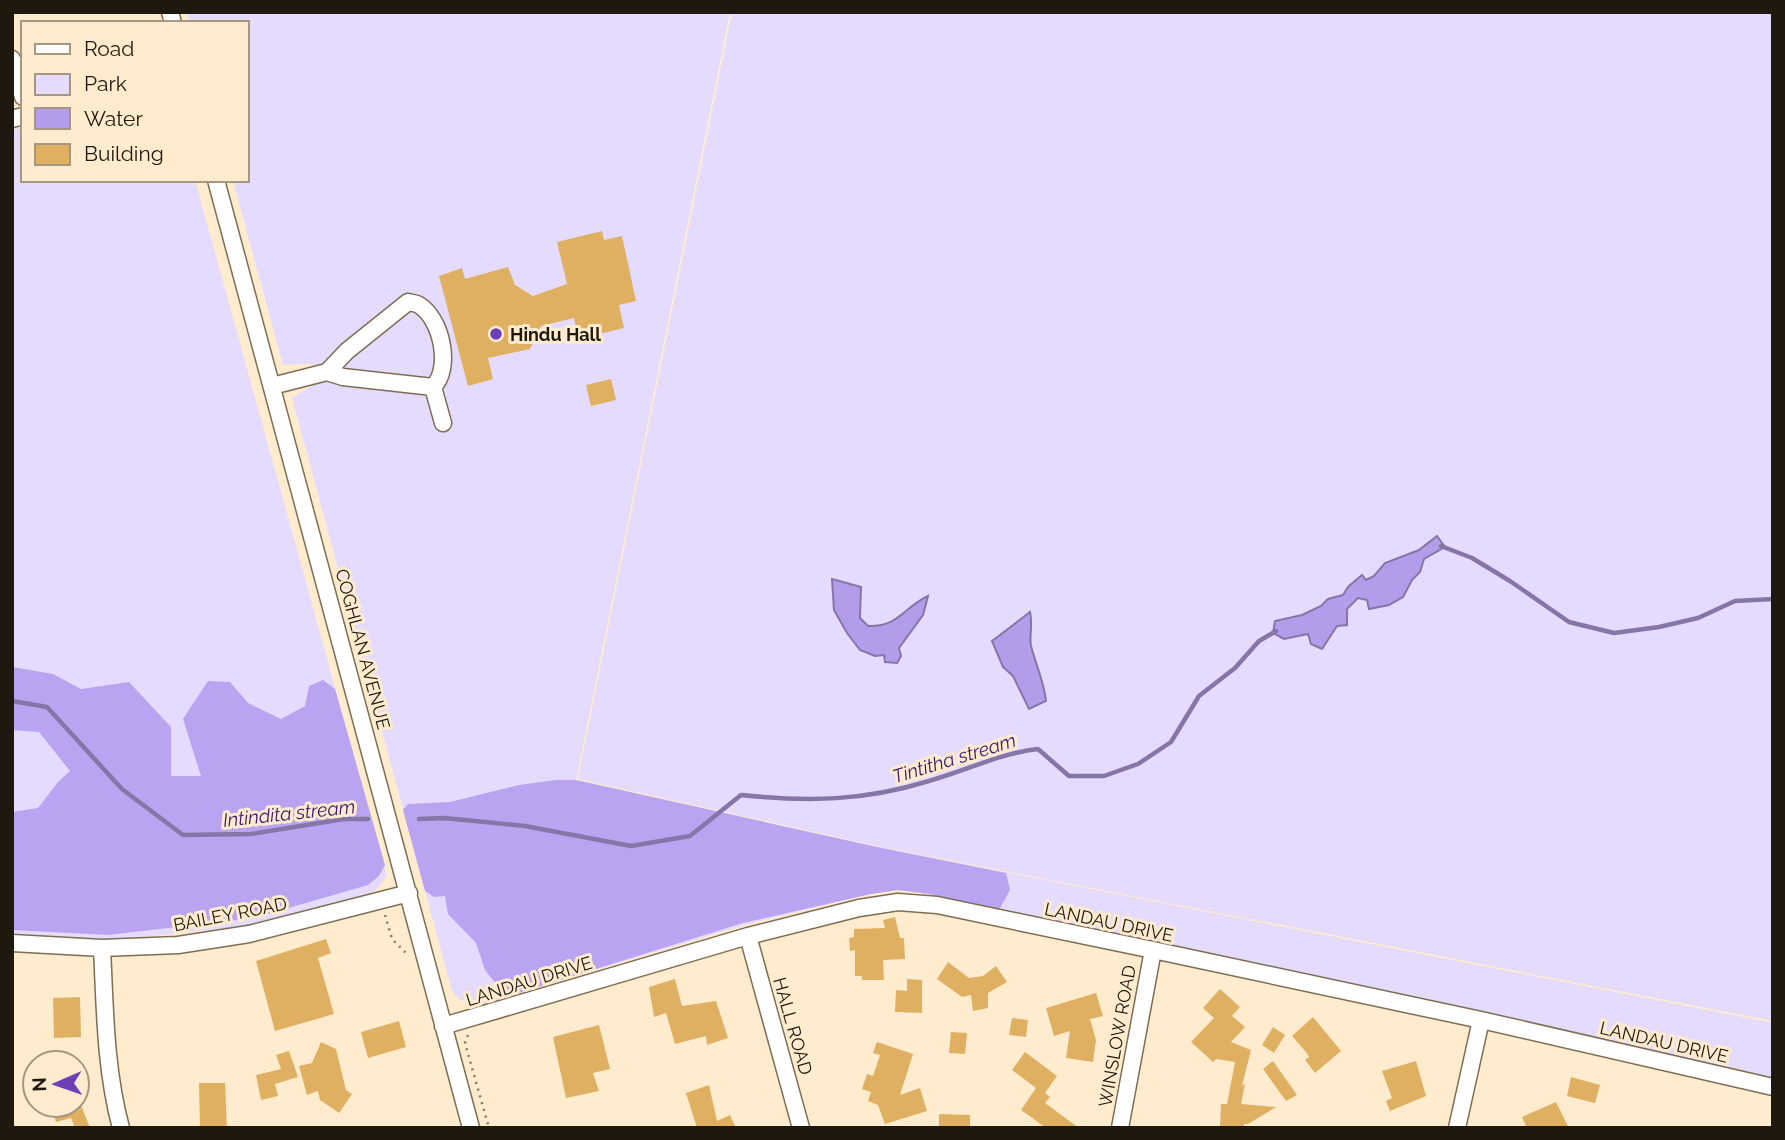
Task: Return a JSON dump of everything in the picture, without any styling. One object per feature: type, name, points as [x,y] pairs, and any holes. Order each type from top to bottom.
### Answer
[{"type":"street","points":[[12,60],[21,90]]},
{"type":"street","name":"COGHLAN AVENUE","points":[[217,182],[471,1128]]},
{"type":"street","points":[[327,372],[347,351],[408,302],[420,305],[433,322],[442,343],[444,365],[440,380],[433,387]]},
{"type":"street","points":[[272,386],[327,372],[343,377],[433,387]]},
{"type":"street","points":[[433,387],[443,423]]},
{"type":"street","name":"BAILEY ROAD","points":[[12,943],[102,948],[177,945],[217,940],[409,893]]},
{"type":"street","name":"LANDAU DRIVE","points":[[443,1026],[748,936],[859,908],[898,902],[937,905],[1153,950],[1481,1020],[1773,1087]]},
{"type":"street","name":"HALL ROAD","points":[[748,936],[802,1128]]},
{"type":"street","points":[[102,948],[111,1087],[121,1128]]},
{"type":"street","name":"WINSLOW ROAD","points":[[1120,1128],[1153,950]]},
{"type":"street","points":[[1457,1128],[1481,1020]]},
{"type":"path","points":[[471,1026],[465,1043],[489,1128]]},
{"type":"green space","points":[[187,12],[730,12],[576,780],[877,847],[1773,1023],[1773,1085],[929,894],[898,890],[870,894],[745,925],[486,1003],[463,1001],[452,991],[292,398],[317,382],[311,364],[283,365],[234,182],[248,182],[248,21],[189,21]]},
{"type":"green space","points":[[732,12],[1773,12],[1773,1021],[876,846],[578,779]]},
{"type":"green space","points":[[21,128],[21,182],[196,182],[387,876],[376,890],[255,925],[109,941],[12,937],[12,130]]},
{"type":"shaded area","points":[[12,667],[53,674],[81,689],[129,682],[171,727],[171,776],[201,776],[183,719],[208,681],[230,682],[248,703],[281,719],[305,706],[309,686],[323,680],[335,689],[385,865],[379,876],[368,885],[254,918],[108,935],[12,930],[12,812],[38,808],[70,771],[39,732],[12,730]]},
{"type":"shaded area","points":[[576,780],[1006,873],[1010,890],[999,910],[898,890],[871,894],[743,923],[519,993],[500,989],[485,970],[476,943],[448,914],[445,896],[434,897],[425,891],[403,810],[408,804],[450,802],[519,785]]},
{"type":"water","points":[[1437,536],[1445,547],[1424,559],[1420,572],[1412,580],[1403,597],[1389,605],[1369,609],[1367,600],[1358,598],[1347,609],[1347,625],[1337,626],[1322,649],[1311,644],[1308,634],[1284,639],[1273,633],[1275,621],[1302,615],[1321,606],[1328,599],[1343,595],[1362,575],[1366,580],[1374,576],[1385,563],[1419,550]]},
{"type":"water","points":[[832,579],[861,587],[860,618],[868,626],[894,620],[928,596],[923,615],[899,648],[901,656],[897,663],[885,662],[884,655],[875,656],[860,650],[834,610]]},
{"type":"water","points":[[1030,612],[1031,646],[1046,701],[1029,709],[1013,676],[1003,667],[992,641]]},
{"type":"building","points":[[602,231],[604,240],[622,236],[636,301],[619,305],[624,328],[578,339],[574,318],[541,326],[530,349],[488,358],[493,379],[468,386],[439,276],[462,268],[465,279],[508,267],[515,285],[533,296],[567,284],[557,242]]},
{"type":"building","points":[[611,379],[616,400],[591,406],[586,385]]},
{"type":"building","points":[[895,917],[900,938],[904,938],[905,959],[883,960],[884,980],[862,980],[862,976],[855,976],[855,950],[850,951],[849,938],[854,937],[854,929],[885,928],[883,920]]},
{"type":"building","points":[[326,939],[331,953],[318,958],[334,1014],[275,1031],[256,961]]},
{"type":"building","points":[[948,962],[969,978],[983,976],[996,966],[1007,982],[988,993],[988,1008],[973,1011],[971,995],[962,997],[937,979]]},
{"type":"building","points":[[675,979],[682,1006],[716,1001],[728,1038],[707,1045],[706,1036],[675,1044],[666,1013],[654,1017],[649,987]]},
{"type":"building","points":[[907,979],[922,980],[922,1013],[895,1012],[896,990],[907,991]]},
{"type":"building","points":[[1220,989],[1240,1007],[1232,1016],[1245,1027],[1231,1042],[1251,1050],[1242,1086],[1245,1084],[1241,1104],[1276,1107],[1244,1124],[1244,1128],[1220,1128],[1221,1104],[1227,1104],[1235,1062],[1216,1059],[1213,1062],[1191,1042],[1214,1018],[1203,1008]]},
{"type":"building","points":[[1096,993],[1103,1016],[1090,1019],[1096,1040],[1093,1062],[1066,1058],[1070,1031],[1054,1036],[1046,1008]]},
{"type":"building","points":[[80,997],[81,1037],[54,1038],[53,998]]},
{"type":"building","points":[[1313,1017],[1341,1051],[1315,1073],[1305,1060],[1309,1057],[1306,1052],[1292,1036]]},
{"type":"building","points":[[1012,1018],[1028,1020],[1026,1037],[1009,1035]]},
{"type":"building","points":[[399,1021],[406,1047],[368,1058],[361,1032]]},
{"type":"building","points":[[599,1025],[610,1069],[593,1073],[599,1091],[566,1098],[553,1037]]},
{"type":"building","points":[[1273,1027],[1285,1035],[1274,1053],[1262,1045]]},
{"type":"building","points":[[951,1032],[967,1033],[965,1054],[949,1053]]},
{"type":"building","points":[[321,1042],[336,1049],[346,1090],[352,1094],[339,1113],[320,1100],[318,1091],[307,1095],[299,1066],[312,1063]]},
{"type":"building","points":[[877,1042],[913,1054],[900,1095],[920,1088],[927,1111],[885,1124],[878,1105],[868,1101],[871,1092],[862,1089],[867,1074],[873,1076],[880,1055],[873,1053]]},
{"type":"building","points":[[289,1051],[298,1077],[275,1084],[278,1096],[261,1100],[256,1075],[281,1069],[276,1055]]},
{"type":"building","points":[[1025,1052],[1057,1076],[1045,1093],[1050,1097],[1045,1103],[1079,1128],[1046,1128],[1021,1110],[1036,1088],[1012,1070]]},
{"type":"building","points":[[1273,1061],[1297,1095],[1286,1101],[1263,1069]]},
{"type":"building","points":[[1416,1061],[1426,1096],[1390,1111],[1386,1101],[1392,1098],[1382,1071]]},
{"type":"building","points":[[1571,1077],[1600,1085],[1595,1103],[1567,1096]]},
{"type":"building","points":[[199,1083],[225,1083],[227,1128],[200,1128]]},
{"type":"building","points":[[709,1085],[717,1121],[730,1115],[736,1128],[697,1128],[686,1093]]},
{"type":"building","points":[[1556,1102],[1569,1128],[1527,1128],[1522,1117]]},
{"type":"building","points":[[939,1114],[970,1115],[970,1128],[939,1128]]},
{"type":"building","points":[[71,1119],[86,1119],[90,1128],[75,1128]]},
{"type":"waterway","name":"Tintitha stream","points":[[1441,546],[1472,558],[1569,622],[1614,633],[1698,618],[1735,601],[1773,599]]},
{"type":"waterway","name":"Tintitha stream","points":[[419,819],[444,818],[525,826],[631,846],[690,836],[741,795],[813,799],[882,793],[1024,751],[1038,749],[1069,776],[1104,776],[1138,764],[1171,742],[1199,696],[1235,668],[1259,641],[1276,631]]},
{"type":"waterway","name":"Intindita stream","points":[[12,701],[47,707],[122,789],[183,835],[251,834],[344,819],[368,819]]},
{"type":"place","name":"Hindu Hall","points":[[496,334]]}]
